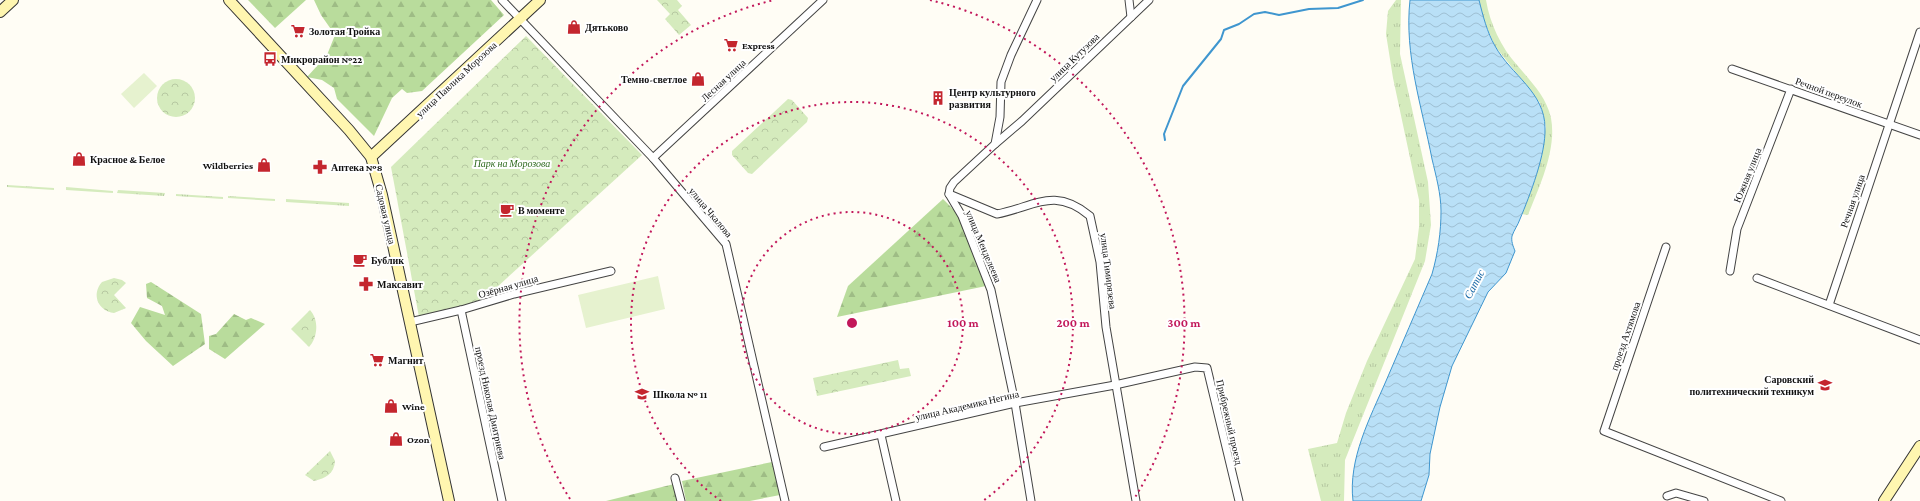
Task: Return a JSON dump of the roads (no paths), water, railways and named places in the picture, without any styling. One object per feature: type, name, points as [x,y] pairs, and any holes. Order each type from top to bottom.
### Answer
[{"type":"street","points":[[0,12],[13,0]]},
{"type":"street","name":"Садовая улица","points":[[229,0],[371,157],[382,195],[449,501]]},
{"type":"street","name":"улица Чкалова","points":[[502,0],[653,158],[726,244],[784,501]]},
{"type":"street","name":"улица Павлика Морозова","points":[[371,157],[540,0]]},
{"type":"street","name":"Лесная улица","points":[[653,158],[823,0]]},
{"type":"street","points":[[949,194],[950,188],[954,182],[995,144],[1000,117],[1001,82],[1011,55],[1037,0]]},
{"type":"street","points":[[1129,0],[1131,17]]},
{"type":"street","name":"улица Кутузова","points":[[995,144],[1149,0]]},
{"type":"street","name":"Речная улица","points":[[1829,305],[1848,242],[1890,125],[1920,32]]},
{"type":"street","name":"Речной переулок","points":[[1732,69],[1920,135]]},
{"type":"street","name":"Южная улица","points":[[1730,271],[1737,229],[1791,89]]},
{"type":"street","name":"улица Тимирязева","points":[[949,194],[996,214],[1036,201],[1063,201],[1072,203],[1090,216],[1100,262],[1106,327],[1136,501]]},
{"type":"street","name":"улица Менделеева","points":[[949,194],[962,216],[991,290],[1015,403],[1031,501]]},
{"type":"street","name":"проезд Ахтямова","points":[[1666,247],[1604,431],[1781,501]]},
{"type":"street","name":"Озёрная улица","points":[[410,322],[461,310],[514,294],[611,271]]},
{"type":"street","points":[[1757,278],[1920,340]]},
{"type":"street","name":"проезд Николая Дмитриева","points":[[461,310],[502,501]]},
{"type":"street","name":"Прибрежный проезд","points":[[1115,385],[1195,367],[1207,368],[1239,501]]},
{"type":"street","name":"улица Академика Негина","points":[[824,447],[1015,403],[1115,385]]},
{"type":"street","points":[[881,435],[896,501]]},
{"type":"street","points":[[1884,501],[1920,446]]},
{"type":"street","points":[[675,478],[681,501]]},
{"type":"street","points":[[1667,496],[1676,494],[1704,501]]},
{"type":"water","name":"Сатис","points":[[1410,0],[1479,0],[1487,30],[1492,41],[1502,56],[1526,84],[1539,104],[1544,115],[1545,138],[1533,187],[1512,236],[1515,251],[1506,273],[1488,292],[1452,366],[1440,407],[1430,454],[1429,475],[1421,501],[1353,501],[1352,485],[1357,454],[1373,409],[1432,274],[1440,235],[1441,205],[1439,192],[1412,60],[1409,20]]},
{"type":"waterway","points":[[1165,140],[1164,134],[1183,86],[1221,39],[1224,30],[1239,24],[1254,14],[1265,12],[1279,15],[1309,9],[1338,8],[1363,0]]},
{"type":"place","name":"Дятьково","points":[[574,27]]},
{"type":"place","name":"Золотая Тройка","points":[[298,31]]},
{"type":"place","name":"Express","points":[[731,45]]},
{"type":"place","name":"Микрорайон №22","points":[[270,59]]},
{"type":"place","name":"Темно-светлое","points":[[698,79]]},
{"type":"place","name":"Центр культурного развития","points":[[938,98]]},
{"type":"place","name":"Красное & Белое","points":[[79,159]]},
{"type":"place","name":"Wildberries","points":[[264,165]]},
{"type":"place","name":"Аптека №8","points":[[320,167]]},
{"type":"place","name":"В моменте","points":[[507,210]]},
{"type":"place","name":"Бублик","points":[[360,260]]},
{"type":"place","name":"Максавит","points":[[366,284]]},
{"type":"place","name":"Магнит","points":[[377,360]]},
{"type":"place","name":"Саровский политехнический техникум","points":[[1825,385]]},
{"type":"place","name":"Школа № 11","points":[[642,394]]},
{"type":"place","name":"Wine","points":[[391,406]]},
{"type":"place","name":"Ozon","points":[[396,439]]},
{"type":"park label","name":"Парк на Морозова","points":[[512,163]]}]
